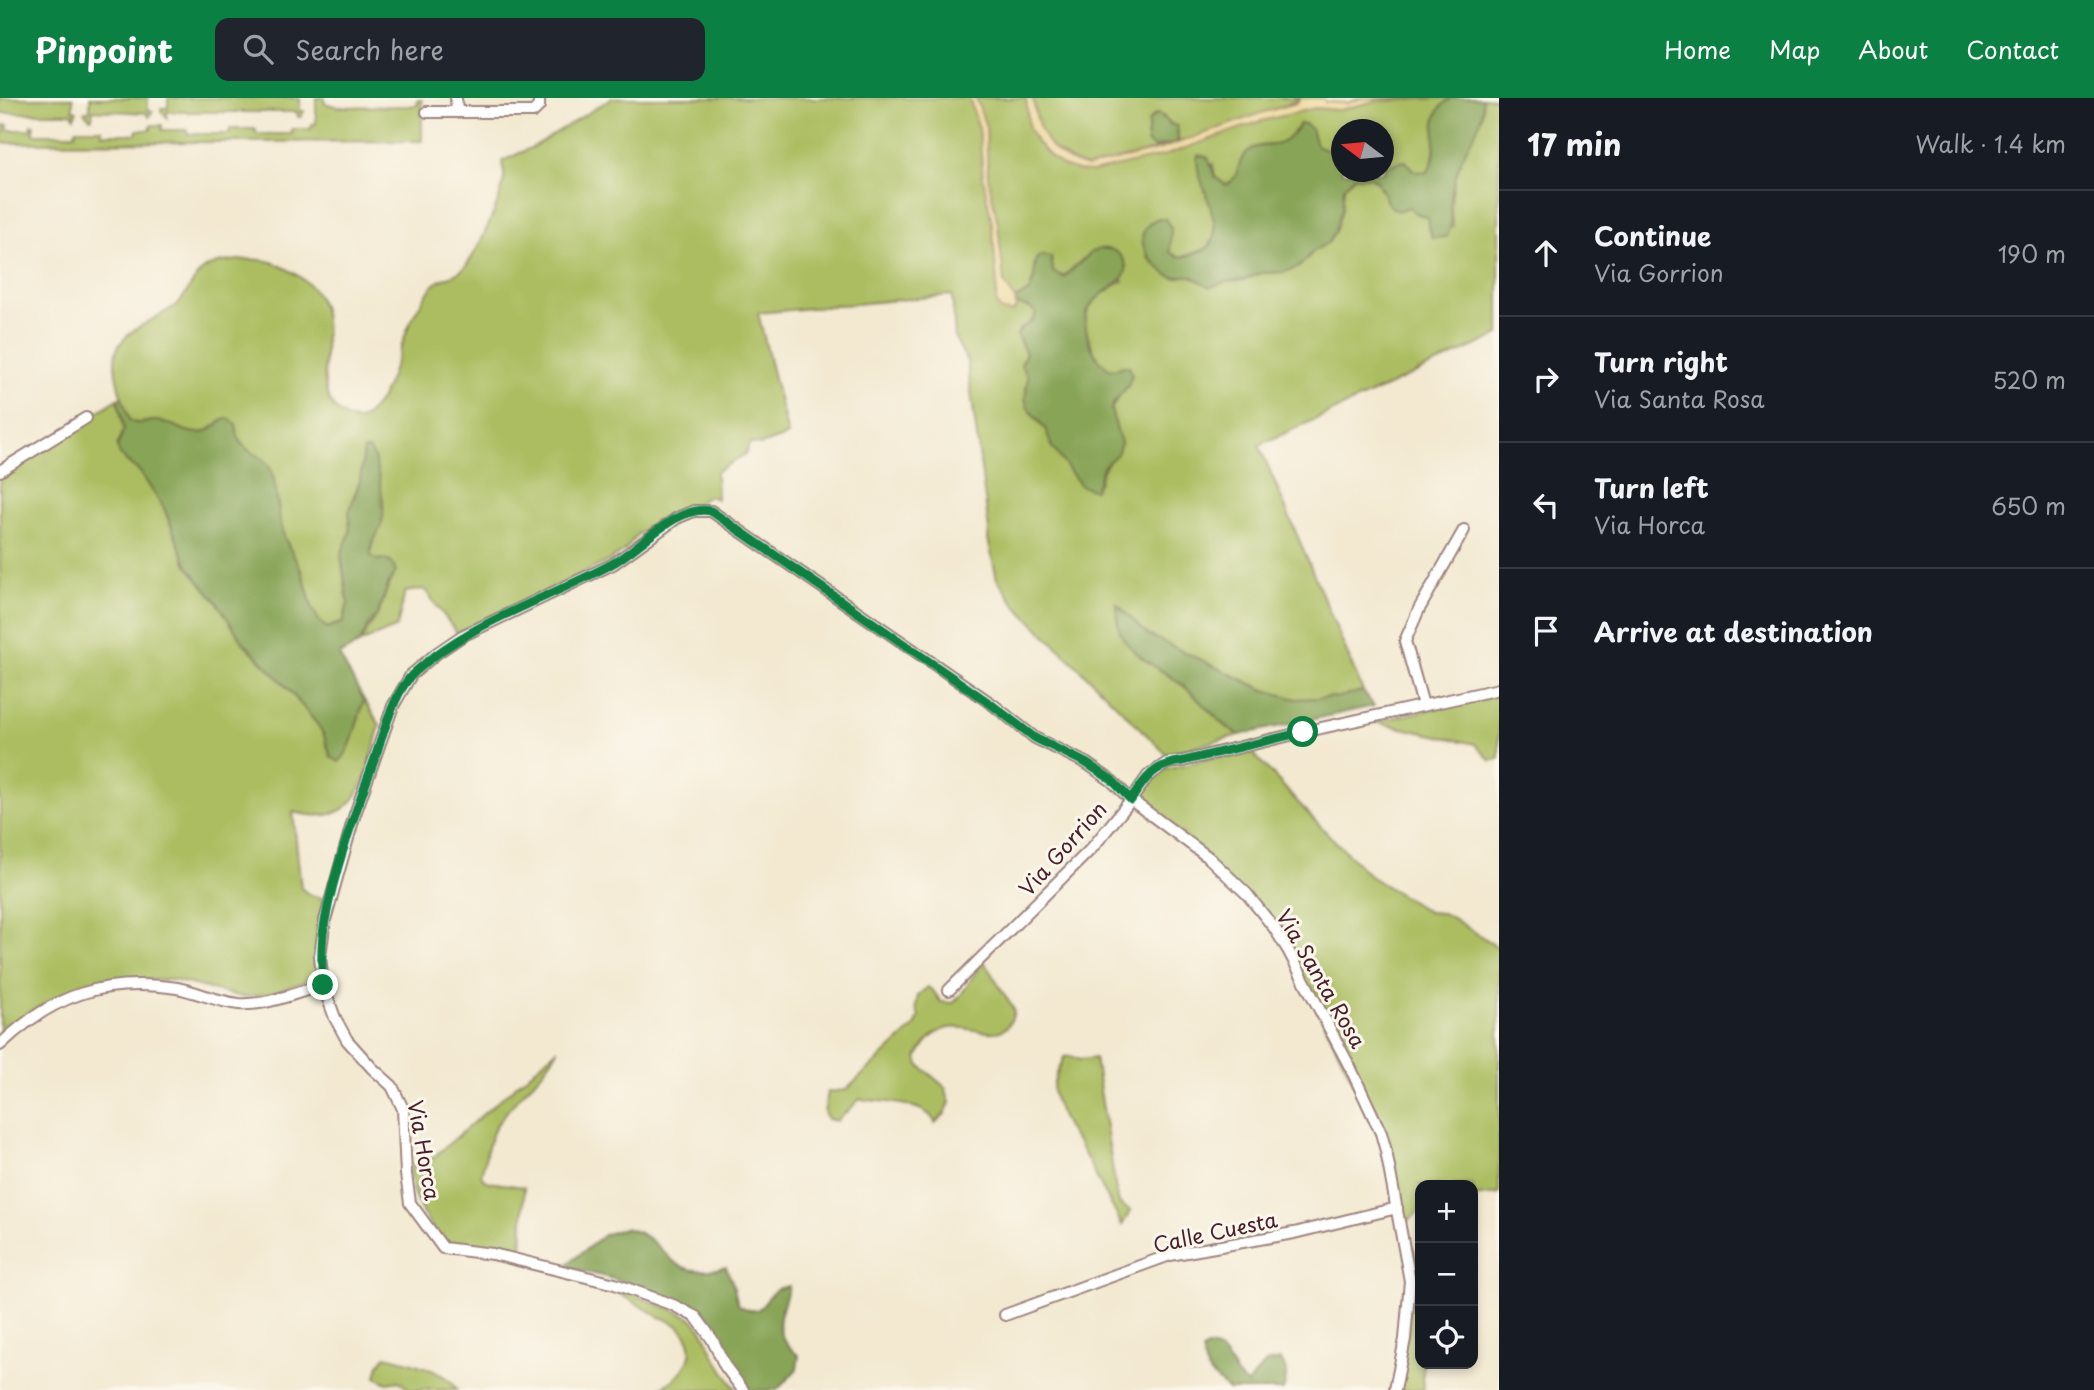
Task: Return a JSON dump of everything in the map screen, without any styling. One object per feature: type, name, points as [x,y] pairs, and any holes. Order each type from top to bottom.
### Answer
[{"type":"street","points":[[456,98],[457,112]]},
{"type":"street","points":[[427,112],[533,112],[539,106],[539,98]]},
{"type":"street","points":[[0,471],[86,418]]},
{"type":"street","name":"Via Horca","points":[[718,516],[705,509],[677,518],[613,564],[462,636],[411,675],[393,706],[337,873],[325,920],[320,956],[323,985],[335,1018],[347,1040],[392,1086],[403,1109],[410,1203],[443,1248],[493,1254],[615,1284],[673,1305],[696,1317],[712,1339],[725,1366],[743,1390]]},
{"type":"street","name":"Via Santa Rosa","points":[[718,516],[992,705],[1035,738],[1086,763],[1112,780],[1131,800],[1230,876],[1275,929],[1351,1069],[1381,1133],[1410,1281],[1405,1339],[1395,1390]]},
{"type":"street","points":[[1423,705],[1405,641],[1419,609],[1464,530]]},
{"type":"street","name":"Via Gorrion","points":[[949,990],[1092,848],[1147,776],[1167,763],[1499,689]]},
{"type":"street","points":[[0,1045],[35,1014],[84,993],[115,985],[134,984],[178,989],[247,1004],[323,985]]},
{"type":"street","name":"Calle Cuesta","points":[[1005,1315],[1170,1255],[1308,1231],[1397,1208]]},
{"type":"green space","points":[[0,98],[73,98],[73,110],[77,111],[74,117],[72,113],[0,113]]},
{"type":"green space","points":[[90,98],[148,98],[148,110],[153,111],[149,117],[147,113],[93,110],[90,118],[84,112],[90,110]]},
{"type":"green space","points":[[168,98],[300,98],[300,111],[304,111],[301,117],[298,117],[297,112],[167,112],[167,118],[161,108],[168,108]]},
{"type":"green space","points":[[316,98],[325,98],[324,103],[339,107],[408,106],[418,105],[417,100],[422,100],[422,141],[0,143],[4,125],[8,125],[8,130],[30,130],[31,125],[34,125],[34,134],[75,134],[76,129],[102,129],[102,134],[136,134],[137,130],[151,130],[151,125],[162,125],[162,130],[187,130],[188,134],[229,134],[230,129],[256,129],[256,134],[292,134],[292,129],[311,129],[312,124],[316,124]]},
{"type":"green space","points":[[612,98],[969,98],[979,128],[983,177],[992,223],[996,302],[1016,308],[1016,304],[1031,308],[1036,313],[1031,324],[1019,330],[1020,342],[1026,353],[1021,365],[1028,377],[1028,408],[1046,430],[1052,447],[1081,486],[1099,483],[1105,467],[1121,443],[1111,410],[1132,374],[1129,366],[1110,370],[1099,360],[1089,339],[1086,319],[1098,297],[1123,281],[1084,258],[1063,277],[1053,273],[1051,257],[1034,264],[1035,273],[1029,292],[1015,299],[1004,283],[998,224],[988,177],[986,127],[976,98],[1026,98],[1029,129],[1036,142],[1052,158],[1092,172],[1261,121],[1315,108],[1339,110],[1375,101],[1452,98],[1440,113],[1431,165],[1426,173],[1414,171],[1405,161],[1394,164],[1394,119],[1331,119],[1331,148],[1328,150],[1316,145],[1311,129],[1300,124],[1283,142],[1260,146],[1247,153],[1234,178],[1226,185],[1215,177],[1213,164],[1201,176],[1214,221],[1210,245],[1204,250],[1180,256],[1170,252],[1169,243],[1147,257],[1168,275],[1175,278],[1189,275],[1210,287],[1245,280],[1260,273],[1284,272],[1299,267],[1314,251],[1328,242],[1335,231],[1342,209],[1344,187],[1349,182],[1378,182],[1414,212],[1428,218],[1430,232],[1453,226],[1451,199],[1454,181],[1480,121],[1482,98],[1499,99],[1499,335],[1259,445],[1363,691],[1339,697],[1296,699],[1264,690],[1148,635],[1117,605],[1117,621],[1142,658],[1184,686],[1226,727],[1239,735],[1166,754],[1017,607],[997,579],[988,539],[967,361],[955,338],[952,295],[758,313],[788,435],[761,445],[750,443],[745,454],[716,472],[717,499],[709,496],[652,529],[639,533],[625,550],[609,561],[457,633],[424,589],[405,592],[397,627],[360,643],[378,613],[395,572],[371,556],[372,545],[382,520],[383,507],[373,455],[364,450],[360,481],[353,498],[350,532],[341,555],[348,603],[343,622],[326,628],[314,611],[303,575],[283,532],[274,483],[265,461],[242,444],[236,424],[215,425],[207,431],[193,433],[165,422],[130,421],[116,375],[117,349],[128,335],[180,301],[198,275],[208,267],[236,260],[274,263],[303,279],[319,298],[325,318],[325,379],[328,397],[338,411],[357,421],[369,414],[378,403],[392,374],[408,328],[428,292],[439,281],[458,273],[469,262],[488,225],[503,186],[502,161],[533,147]]},
{"type":"green space","points":[[1033,98],[1301,98],[1184,141],[1178,141],[1178,130],[1162,115],[1155,114],[1149,120],[1147,142],[1172,145],[1087,167],[1077,164],[1052,148],[1039,130]]},
{"type":"green space","points":[[1452,98],[1482,98],[1482,114],[1478,127],[1464,153],[1454,181],[1451,226],[1447,237],[1432,238],[1428,218],[1414,212],[1410,207],[1397,211],[1388,204],[1377,182],[1394,182],[1394,164],[1405,161],[1414,171],[1426,173],[1432,164],[1435,124],[1442,105]]},
{"type":"green space","points":[[1159,113],[1169,124],[1177,126],[1178,141],[1154,148],[1147,142],[1149,120]]},
{"type":"green space","points":[[1300,124],[1311,129],[1316,145],[1330,148],[1331,182],[1349,182],[1344,187],[1342,209],[1329,242],[1314,251],[1299,267],[1284,272],[1260,273],[1244,280],[1210,287],[1193,277],[1168,275],[1148,255],[1142,239],[1149,224],[1158,218],[1166,219],[1171,228],[1170,252],[1175,255],[1191,255],[1206,249],[1213,241],[1213,217],[1197,164],[1198,155],[1208,157],[1215,177],[1226,185],[1234,179],[1247,152],[1256,147],[1285,141]]},
{"type":"green space","points":[[1100,249],[1117,252],[1126,269],[1121,279],[1086,312],[1088,337],[1098,359],[1104,365],[1110,370],[1129,367],[1132,374],[1128,386],[1113,403],[1111,410],[1121,443],[1117,454],[1103,467],[1095,490],[1081,486],[1052,447],[1046,430],[1028,408],[1025,399],[1028,377],[1021,365],[1026,353],[1017,334],[1036,313],[1031,308],[1016,304],[1015,299],[1029,292],[1034,279],[1036,259],[1041,255],[1051,257],[1053,272],[1064,277],[1092,252]]},
{"type":"green space","points":[[122,397],[130,421],[134,422],[162,422],[198,433],[208,431],[229,418],[236,424],[242,444],[269,467],[283,532],[303,575],[314,611],[327,628],[343,623],[348,603],[341,555],[350,532],[349,512],[360,481],[364,450],[369,449],[378,474],[383,508],[383,518],[371,556],[392,563],[396,572],[389,582],[377,615],[369,624],[360,643],[339,655],[364,700],[351,742],[339,762],[331,757],[318,725],[283,683],[242,641],[217,602],[188,567],[164,508],[140,472],[120,455],[117,447],[124,429],[118,399]]},
{"type":"green space","points":[[118,399],[124,429],[117,447],[126,461],[140,472],[164,508],[188,567],[217,602],[242,641],[283,683],[318,725],[331,757],[352,740],[364,700],[380,725],[364,780],[357,795],[347,806],[334,813],[316,816],[293,812],[301,888],[308,894],[325,899],[319,929],[316,974],[312,979],[269,994],[242,997],[174,980],[107,979],[67,993],[29,1012],[0,1039],[0,474]]},
{"type":"green space","points":[[1117,604],[1148,635],[1264,690],[1296,699],[1339,697],[1363,691],[1374,706],[1239,735],[1224,725],[1186,688],[1131,648],[1120,632]]},
{"type":"green space","points":[[1496,695],[1499,699],[1499,759],[1491,761],[1475,744],[1374,722]]},
{"type":"green space","points":[[1242,751],[1252,753],[1370,876],[1428,912],[1451,917],[1499,948],[1499,1194],[1478,1196],[1478,1180],[1415,1180],[1415,1215],[1406,1223],[1403,1221],[1392,1161],[1276,924],[1141,802],[1143,788],[1160,770]]},
{"type":"green space","points":[[985,963],[1014,1010],[1010,1022],[1004,1029],[996,1032],[948,1028],[929,1040],[917,1058],[919,1065],[945,1087],[950,1103],[944,1115],[935,1123],[931,1116],[914,1107],[860,1099],[837,1121],[828,1119],[824,1112],[828,1092],[846,1090],[915,1026],[919,1017],[916,1007],[918,995],[928,987],[941,1002],[953,1003]]},
{"type":"green space","points":[[558,1049],[545,1069],[496,1126],[481,1174],[483,1179],[489,1182],[524,1187],[522,1256],[460,1247],[440,1238],[423,1214],[413,1192],[410,1167],[428,1162]]},
{"type":"green space","points":[[1071,1056],[1079,1060],[1095,1058],[1117,1197],[1120,1204],[1131,1211],[1122,1225],[1079,1144],[1066,1126],[1056,1102],[1053,1089],[1055,1077],[1064,1057]]},
{"type":"green space","points":[[624,1228],[640,1233],[678,1264],[690,1269],[726,1267],[738,1305],[747,1309],[758,1309],[777,1289],[789,1286],[779,1324],[784,1339],[799,1356],[797,1369],[777,1390],[751,1390],[733,1369],[710,1326],[682,1303],[643,1287],[564,1267],[604,1235]]},
{"type":"green space","points":[[1409,1247],[1413,1248],[1415,1254],[1415,1369],[1423,1369],[1424,1390],[1399,1390],[1413,1267]]},
{"type":"green space","points":[[605,1286],[691,1317],[703,1331],[715,1357],[736,1390],[657,1390],[682,1371],[687,1363],[690,1345],[686,1335],[676,1325]]},
{"type":"green space","points":[[1207,1347],[1221,1352],[1241,1380],[1247,1384],[1266,1363],[1281,1360],[1286,1375],[1283,1390],[1228,1390],[1207,1368],[1203,1350]]},
{"type":"green space","points":[[385,1356],[436,1372],[457,1390],[410,1390],[399,1381],[387,1383],[376,1377]]},
{"type":"sand","points":[[969,98],[976,98],[986,127],[988,177],[998,224],[1004,283],[1015,299],[1016,308],[1013,312],[1001,311],[996,302],[992,223],[983,177],[979,128]]},
{"type":"sand","points":[[1026,98],[1033,98],[1042,133],[1055,150],[1074,163],[1087,167],[1158,150],[1296,103],[1301,98],[1323,98],[1326,102],[1347,103],[1361,98],[1433,98],[1375,101],[1339,110],[1315,108],[1261,121],[1166,155],[1092,172],[1063,166],[1036,141],[1029,129]]},
{"type":"route","points":[[323,985],[320,956],[325,920],[337,873],[393,706],[411,675],[462,636],[613,564],[660,529],[694,511],[711,511],[948,674],[1035,738],[1086,763],[1112,780],[1131,800],[1147,776],[1167,763],[1303,732]]}]
